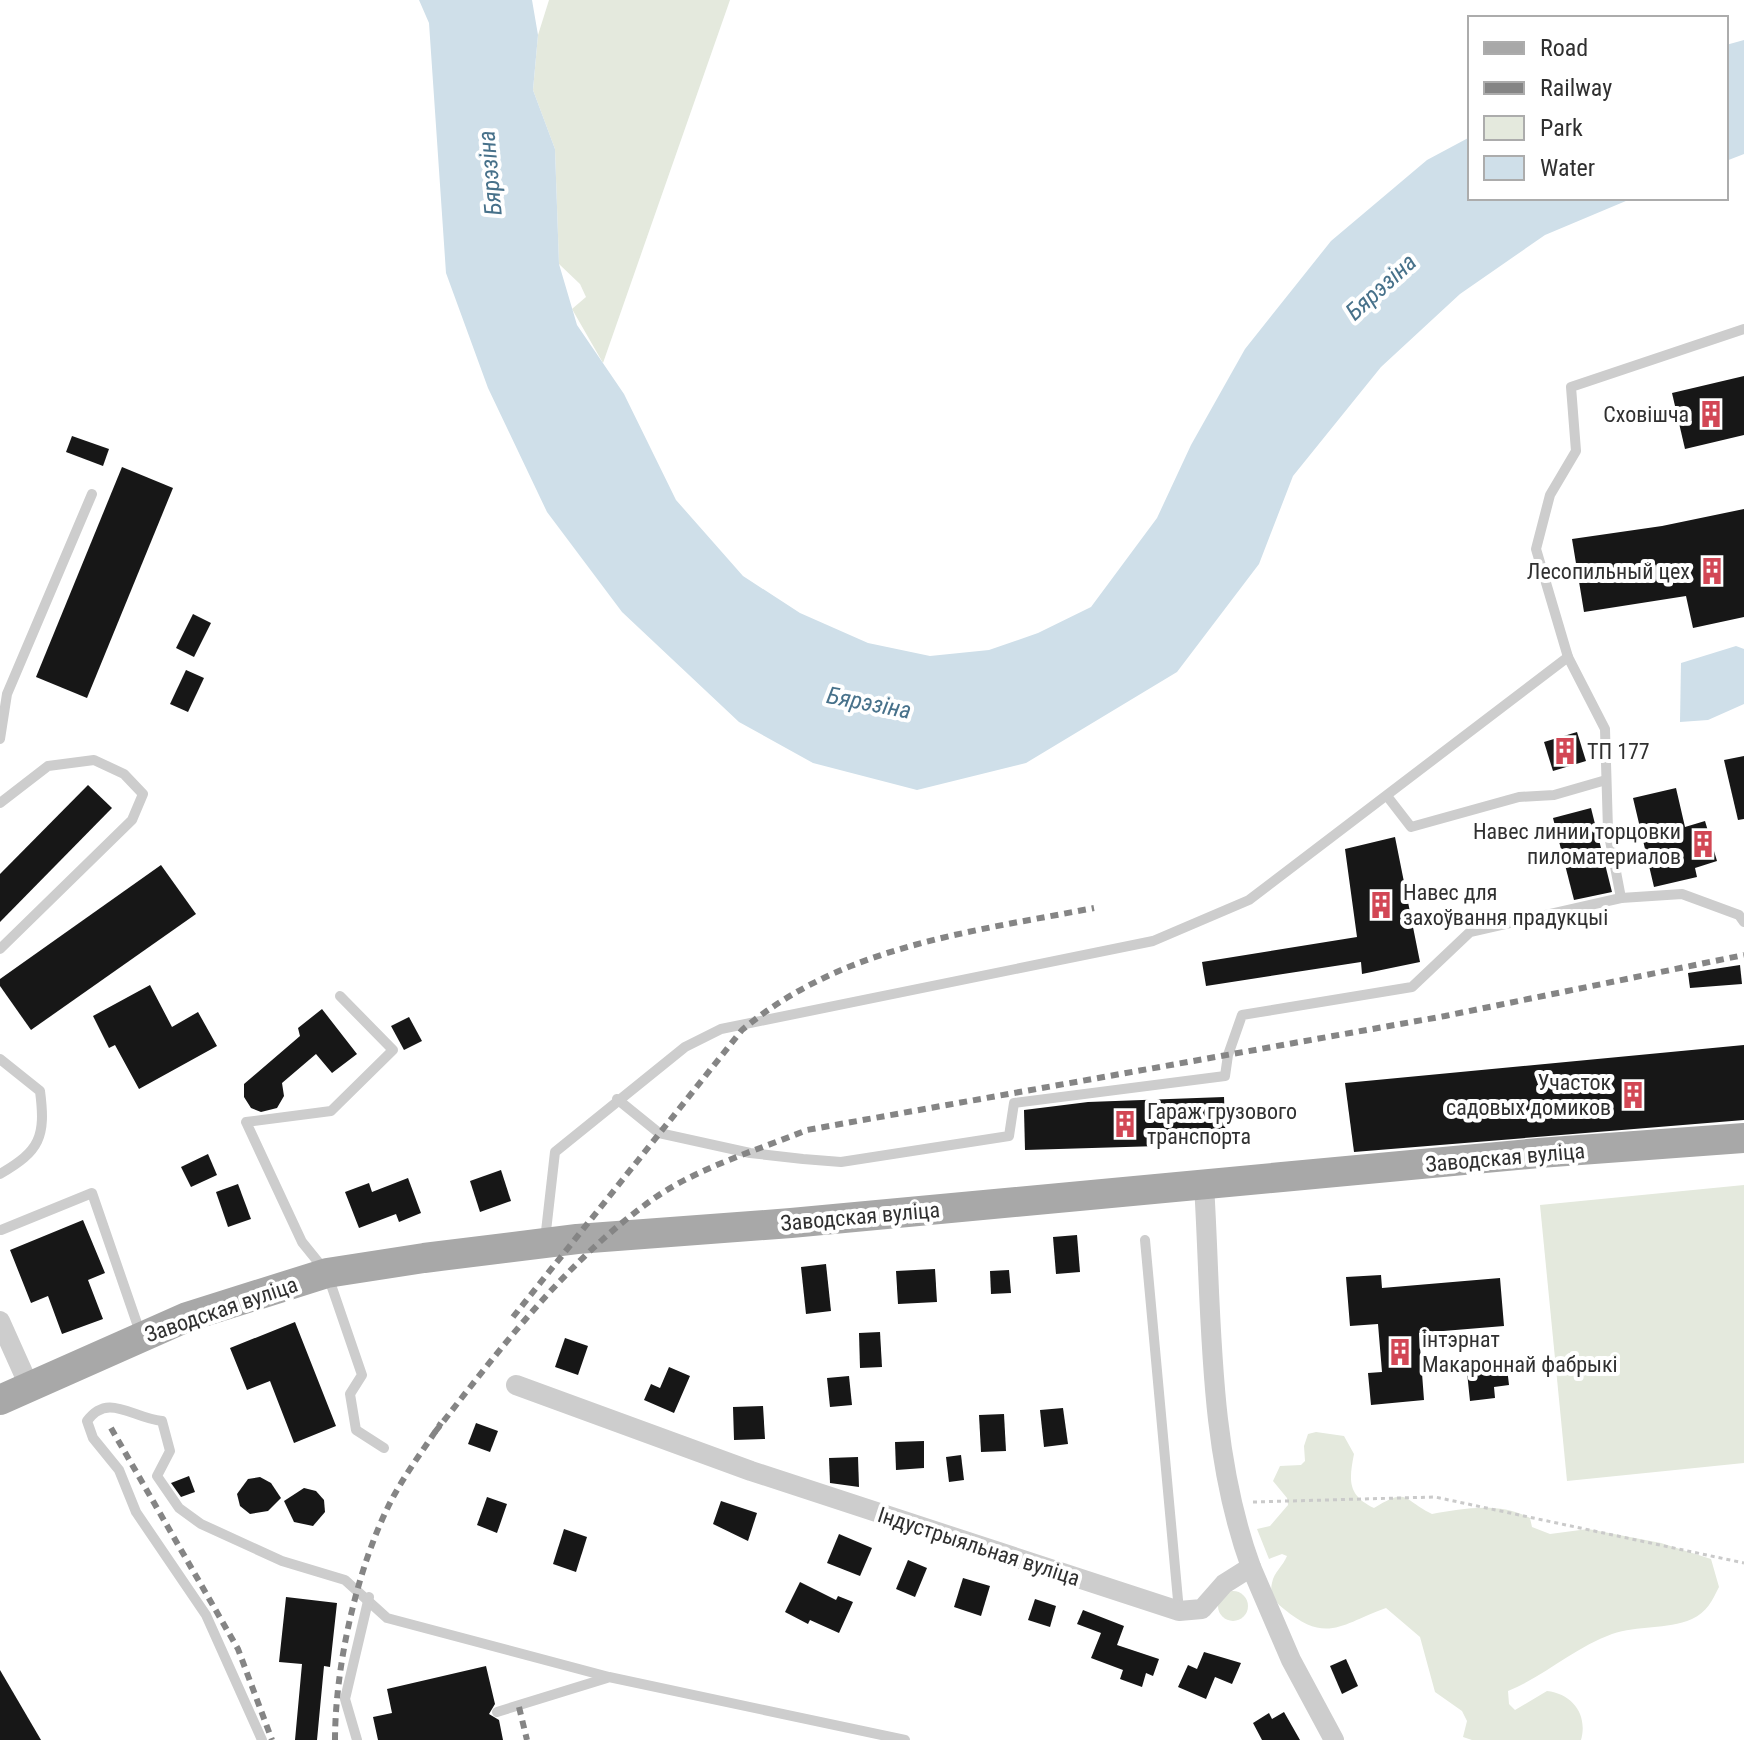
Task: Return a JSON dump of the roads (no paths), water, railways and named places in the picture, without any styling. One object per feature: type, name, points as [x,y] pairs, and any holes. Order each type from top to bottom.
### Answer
[{"type":"main road","name":"Заводская вуліца","points":[[0,1400],[187,1317],[327,1273],[545,1242],[1744,1138]]},
{"type":"street","points":[[1204,1185],[1219,1438],[1233,1502],[1251,1567],[1291,1660],[1334,1740]]},
{"type":"street","points":[[0,1321],[30,1388]]},
{"type":"street","name":"Індустрыяльная вуліца","points":[[516,1385],[751,1471],[1179,1611]]},
{"type":"street","points":[[1179,1611],[1202,1609],[1224,1584],[1251,1567]]},
{"type":"lane","points":[[1621,898],[1608,830],[1605,729],[1568,657],[1536,549],[1550,495],[1576,451],[1571,387],[1744,329]]},
{"type":"lane","points":[[0,739],[7,694],[92,494]]},
{"type":"lane","points":[[545,1242],[555,1152],[685,1047],[721,1029],[1153,941],[1249,900],[1568,657]]},
{"type":"lane","points":[[0,803],[48,766],[94,760],[124,774],[143,794],[132,820],[0,949]]},
{"type":"lane","points":[[1387,796],[1411,827],[1519,797],[1554,795],[1606,780]]},
{"type":"lane","points":[[617,1099],[659,1133],[750,1153],[803,1159],[841,1162],[1009,1136],[1014,1103],[1225,1076],[1228,1055],[1242,1015],[1412,987],[1470,932],[1621,898],[1682,894],[1739,915],[1744,922]]},
{"type":"lane","points":[[340,996],[393,1050],[331,1111],[246,1122],[302,1242],[327,1273],[362,1375],[350,1394],[356,1430],[384,1448]]},
{"type":"lane","points":[[0,1059],[40,1091],[44,1124],[27,1158],[0,1174]]},
{"type":"lane","points":[[1,1230],[92,1193],[135,1310],[141,1337]]},
{"type":"lane","points":[[1145,1240],[1179,1611]]},
{"type":"lane","points":[[262,1740],[206,1615],[136,1512],[119,1470],[93,1438],[87,1421],[96,1408],[110,1404],[144,1419],[162,1421],[170,1451],[157,1476],[160,1484],[179,1508],[201,1524],[282,1561],[345,1580],[369,1597],[387,1618],[609,1677],[905,1740]]},
{"type":"lane","points":[[357,1740],[345,1699],[369,1597]]},
{"type":"lane","points":[[497,1712],[609,1677]]},
{"type":"water","name":"Бярэзіна","points":[[419,0],[532,0],[538,35],[533,90],[555,149],[559,264],[577,325],[624,394],[676,500],[743,576],[800,613],[868,643],[930,656],[989,650],[1038,633],[1091,607],[1157,518],[1191,445],[1245,349],[1331,241],[1427,160],[1468,138],[1468,200],[1628,200],[1545,235],[1460,294],[1381,367],[1293,476],[1259,564],[1177,672],[1026,763],[917,790],[813,763],[739,722],[622,612],[547,512],[488,388],[446,273],[429,23]]},
{"type":"water","points":[[1744,40],[1744,154],[1728,160],[1728,44]]},
{"type":"water","points":[[1736,646],[1744,649],[1744,704],[1708,720],[1680,722],[1681,663]]},
{"type":"railway","points":[[513,1317],[742,1030],[781,1002],[822,979],[909,946],[1094,908]]},
{"type":"railway","points":[[435,1432],[537,1306],[564,1276],[624,1221],[656,1197],[691,1177],[807,1130],[1445,1016],[1744,955]]},
{"type":"railway","points":[[335,1740],[344,1650],[368,1556],[396,1491],[441,1423]]},
{"type":"railway","points":[[111,1428],[238,1649],[272,1740]]},
{"type":"railway","points":[[519,1707],[527,1740]]},
{"type":"place","name":"Сховішча","points":[[1711,414]]},
{"type":"place","name":"Лесопильный цех","points":[[1712,571]]},
{"type":"place","name":"ТП 177","points":[[1565,751]]},
{"type":"place","name":"Навес линии торцовки пиломатериалов","points":[[1703,844]]},
{"type":"place","name":"Навес для захоўвання прадукцыі","points":[[1381,905]]},
{"type":"place","name":"Участок садовых домиков","points":[[1633,1095]]},
{"type":"place","name":"Гараж грузового транспорта","points":[[1125,1124]]},
{"type":"place","name":"інтэрнат Макароннай фабрыкі","points":[[1400,1352]]}]
